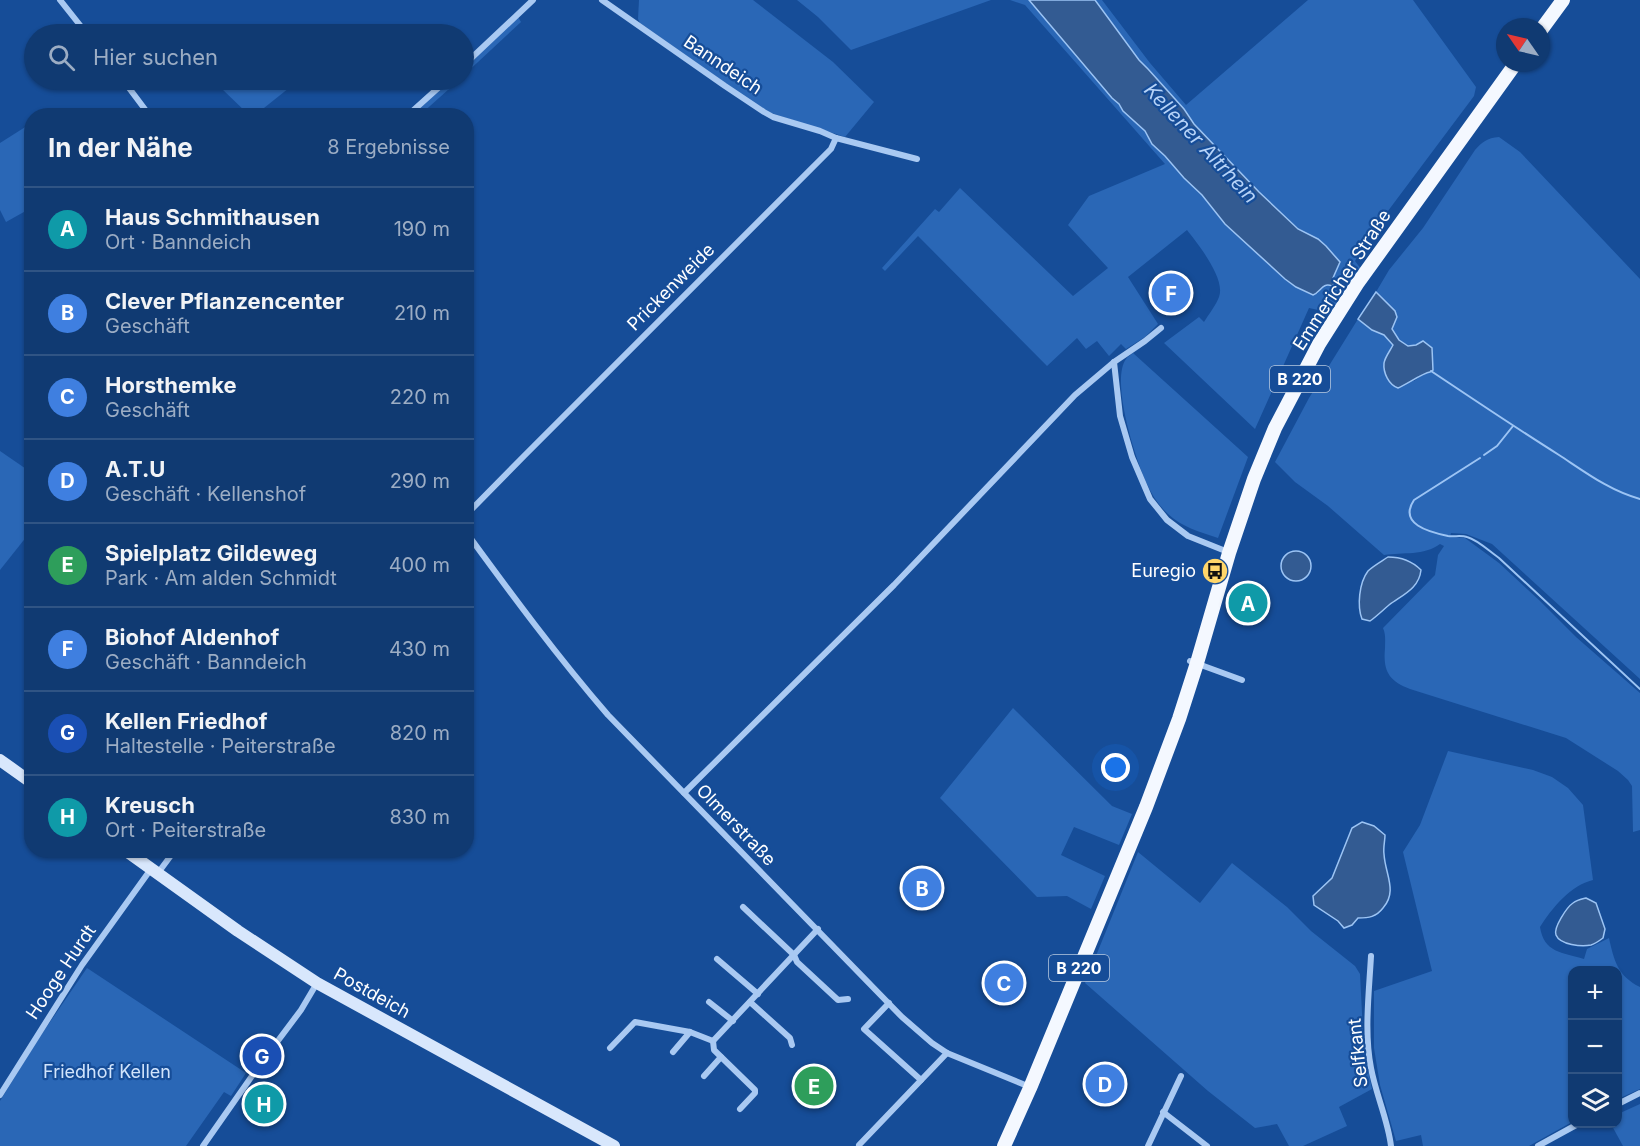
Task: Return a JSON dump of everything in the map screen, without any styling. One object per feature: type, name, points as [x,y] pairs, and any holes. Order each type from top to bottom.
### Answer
[{"type":"main road","points":[[1550,18],[1563,0]]},
{"type":"main road","name":"Emmericher Straße","points":[[1229,553],[1275,428],[1319,344],[1357,284],[1510,72]]},
{"type":"main road","name":"B 220","points":[[1004,1146],[1146,807],[1179,719],[1194,662],[1229,553]]},
{"type":"main road","points":[[0,760],[24,777]]},
{"type":"main road","name":"Postdeich","points":[[136,858],[238,931],[317,983],[614,1146]]},
{"type":"street","points":[[60,0],[79,24]]},
{"type":"street","points":[[474,56],[533,0]]},
{"type":"street","name":"Banndeich","points":[[602,0],[773,117],[836,138]]},
{"type":"street","points":[[130,90],[144,108]]},
{"type":"street","points":[[416,108],[436,90]]},
{"type":"street","points":[[836,138],[917,159]]},
{"type":"street","name":"Prickenweide","points":[[474,507],[831,149],[836,138]]},
{"type":"street","points":[[684,793],[894,585],[1075,395],[1114,362],[1145,342],[1161,328]]},
{"type":"street","points":[[1114,362],[1120,416],[1132,457],[1150,499],[1167,520],[1188,536],[1229,553]]},
{"type":"street","name":"Olmerstraße","points":[[474,543],[567,668],[608,715],[889,1004],[915,1029],[947,1053],[1030,1088]]},
{"type":"street","points":[[1194,662],[1242,680]]},
{"type":"street","points":[[154,871],[167,858]]},
{"type":"street","name":"Hooge Hurdt","points":[[0,1095],[82,965],[154,871]]},
{"type":"street","points":[[742,907],[838,1000],[848,999]]},
{"type":"street","points":[[713,1041],[818,929]]},
{"type":"street","name":"Selfkant","points":[[1371,956],[1368,1023],[1370,1066],[1391,1146]]},
{"type":"street","points":[[717,959],[758,994]]},
{"type":"street","points":[[203,1146],[258,1066],[301,1010],[317,983]]},
{"type":"street","points":[[709,1002],[733,1021]]},
{"type":"street","points":[[750,1002],[789,1038],[792,1045]]},
{"type":"street","points":[[889,1004],[864,1029],[921,1080]]},
{"type":"street","points":[[610,1048],[635,1022],[690,1032],[713,1041]]},
{"type":"street","points":[[672,1052],[690,1032]]},
{"type":"street","points":[[713,1041],[714,1050],[755,1090],[740,1109]]},
{"type":"street","points":[[859,1145],[947,1053]]},
{"type":"street","points":[[704,1076],[721,1057]]},
{"type":"street","points":[[1148,1146],[1181,1076]]},
{"type":"street","points":[[1622,1102],[1640,1093]]},
{"type":"street","points":[[1163,1112],[1207,1146]]},
{"type":"street","points":[[1538,1146],[1571,1128]]},
{"type":"green space","points":[[639,0],[753,0],[833,62],[874,102],[845,137],[771,113],[640,23],[638,19]]},
{"type":"green space","points":[[797,0],[991,0],[851,50]]},
{"type":"green space","points":[[1010,0],[1029,0],[1123,111],[1145,131],[1152,144],[1202,195],[1225,224],[1285,279],[1296,287],[1317,294],[1333,278],[1339,262],[1318,239],[1298,229],[1259,192],[1194,124],[1184,109],[1139,60],[1095,0],[1102,0],[1150,63],[1186,105],[1308,0],[1413,0],[1476,87],[1474,96],[1370,235],[1355,261],[1361,269],[1332,313],[1309,308],[1255,429],[1164,343],[1199,317],[1204,322],[1219,297],[1220,290],[1215,272],[1187,230],[1128,277],[1158,324],[1145,337],[1126,349],[1121,344],[1109,356],[1097,341],[1086,349],[1077,338],[1047,366],[918,236],[885,271],[882,268],[935,209],[939,212],[960,188],[1073,296],[1108,268],[1068,225],[1089,196],[1165,164],[1025,5]]},
{"type":"green space","points":[[518,17],[521,22],[474,66],[474,58]]},
{"type":"green space","points":[[223,90],[286,90],[264,108],[242,108]]},
{"type":"green space","points":[[439,90],[448,90],[428,108],[420,108]]},
{"type":"green space","points":[[24,128],[24,212],[6,222],[0,210],[0,143]]},
{"type":"green space","points":[[1499,137],[1520,152],[1640,279],[1640,679],[1492,544],[1466,534],[1451,533],[1450,537],[1465,538],[1499,563],[1576,637],[1640,693],[1640,830],[1633,832],[1632,786],[1618,771],[1566,738],[1410,689],[1388,674],[1383,628],[1435,575],[1438,555],[1444,546],[1440,544],[1420,552],[1384,555],[1328,506],[1295,482],[1275,462],[1309,398],[1358,319],[1391,342],[1394,346],[1387,356],[1414,381],[1433,370],[1432,348],[1420,342],[1408,346],[1399,340],[1392,329],[1395,322],[1395,311],[1376,292],[1389,270],[1423,228],[1475,150],[1485,141]]},
{"type":"green space","points":[[1133,353],[1248,457],[1218,538],[1192,529],[1173,519],[1153,496],[1147,484],[1126,421],[1121,385],[1122,370],[1126,359]]},
{"type":"green space","points":[[0,451],[24,468],[24,540],[0,570]]},
{"type":"green space","points":[[1013,708],[1112,806],[1132,814],[1119,845],[1074,827],[1061,855],[1105,876],[1091,909],[1067,896],[1037,897],[940,798]]},
{"type":"green space","points":[[1448,751],[1533,770],[1552,777],[1568,788],[1583,805],[1593,880],[1570,892],[1550,912],[1540,927],[1545,942],[1550,947],[1561,953],[1584,959],[1587,949],[1609,938],[1618,966],[1568,966],[1568,1124],[1529,1146],[1423,1146],[1421,1135],[1396,1141],[1380,1085],[1374,1048],[1374,991],[1432,971],[1403,852],[1420,825]]},
{"type":"green space","points":[[1138,852],[1200,903],[1232,863],[1355,966],[1360,974],[1363,1032],[1372,1089],[1339,1107],[1347,1126],[1303,1146],[1289,1146],[1277,1124],[1255,1128],[1208,1091],[1085,983]]},
{"type":"green space","name":"Friedhof Kellen","points":[[87,968],[246,1073],[231,1096],[224,1092],[186,1146],[0,1146],[0,1101],[37,1041]]},
{"type":"green space","points":[[1622,973],[1640,987],[1640,1089],[1622,1097]]},
{"type":"green space","points":[[820,1066],[834,1079],[808,1106],[793,1093]]},
{"type":"green space","points":[[1640,1104],[1640,1146],[1623,1146],[1613,1128],[1622,1128],[1622,1112]]},
{"type":"water","points":[[1029,0],[1095,0],[1139,60],[1184,109],[1194,124],[1298,229],[1318,239],[1340,262],[1333,278],[1336,282],[1332,286],[1324,286],[1313,295],[1296,287],[1225,224],[1202,195],[1152,144],[1145,131],[1123,111]]},
{"type":"water","points":[[1376,292],[1395,311],[1397,317],[1392,329],[1399,340],[1408,346],[1423,341],[1432,348],[1433,370],[1398,388],[1389,381],[1384,367],[1385,358],[1393,345],[1384,335],[1372,330],[1358,319]]},
{"type":"water","points":[[1296,551],[1302,552],[1310,560],[1310,572],[1302,580],[1296,581],[1290,580],[1282,572],[1281,566],[1282,560],[1290,552]]},
{"type":"water","points":[[1388,557],[1414,564],[1421,570],[1420,577],[1409,591],[1370,621],[1362,619],[1360,595],[1365,576],[1370,569]]},
{"type":"water","points":[[1362,822],[1374,826],[1385,835],[1384,852],[1390,895],[1378,913],[1358,918],[1352,925],[1344,928],[1338,921],[1314,905],[1313,896],[1332,878],[1352,828]]},
{"type":"water","points":[[1586,898],[1596,903],[1605,929],[1603,938],[1587,946],[1562,941],[1556,935],[1561,918],[1573,903]]},
{"type":"waterway","name":"Kellener Altrhein","points":[[1431,371],[1598,480],[1629,496],[1640,499]]},
{"type":"waterway","points":[[1484,455],[1497,446],[1513,426]]},
{"type":"waterway","points":[[1480,458],[1414,500],[1410,508],[1413,521],[1418,526],[1432,532],[1467,537],[1483,546],[1499,558],[1640,689]]},
{"type":"place","name":"Biohof Aldenhof","points":[[1171,293]]},
{"type":"place","name":"Euregio","points":[[1215,571]]},
{"type":"place","name":"Haus Schmithausen","points":[[1248,603]]},
{"type":"place","name":"Clever Pflanzencenter","points":[[922,888]]},
{"type":"place","name":"Horsthemke","points":[[1004,983]]},
{"type":"place","name":"Kellen Friedhof","points":[[262,1056]]},
{"type":"place","name":"A.T.U","points":[[1105,1084]]},
{"type":"place","name":"Spielplatz Gildeweg","points":[[814,1086]]},
{"type":"place","name":"Kreusch","points":[[264,1104]]}]
